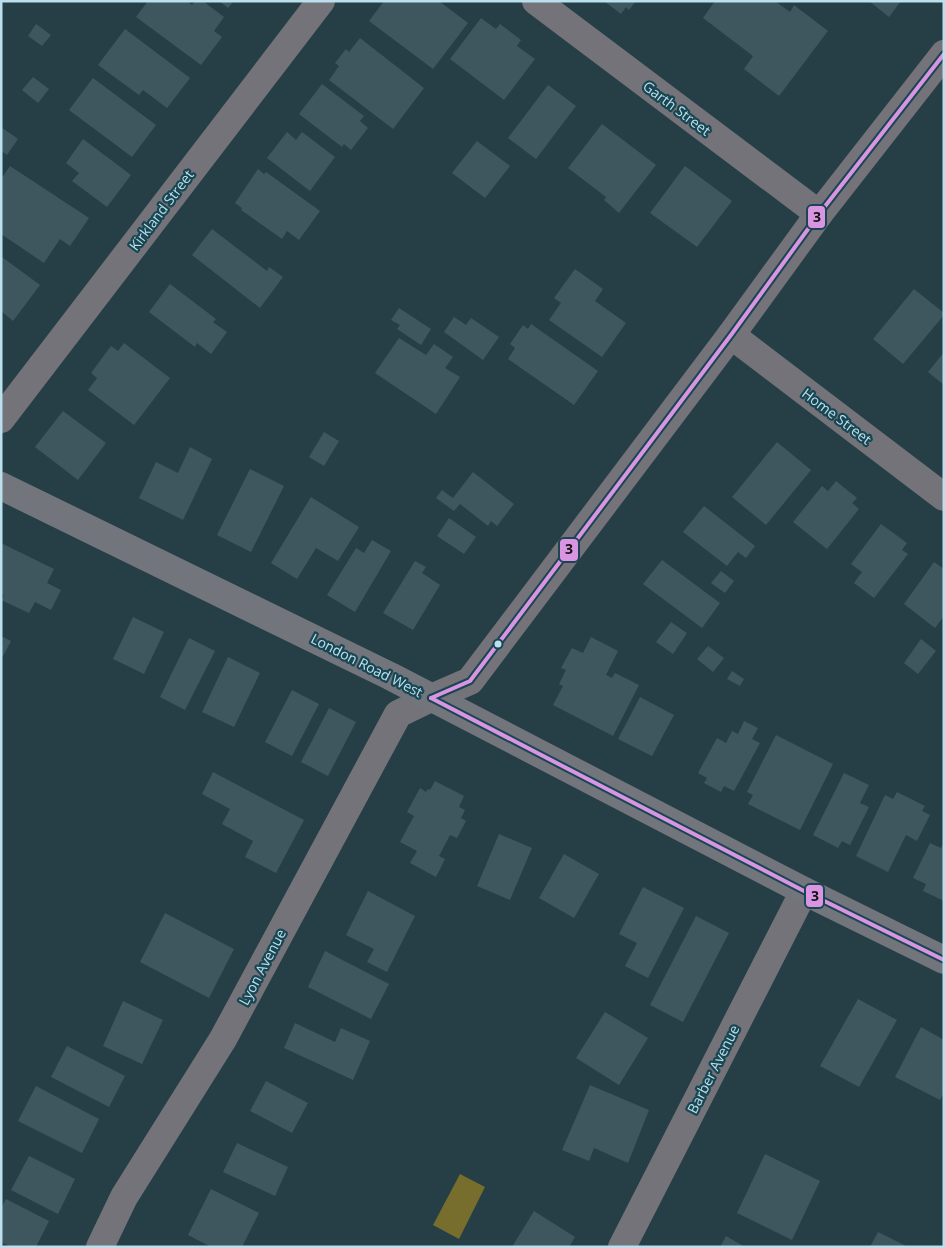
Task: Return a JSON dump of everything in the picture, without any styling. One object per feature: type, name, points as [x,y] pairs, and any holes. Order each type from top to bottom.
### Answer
[{"type":"street","name":"Kirkland Street","points":[[1,419],[321,1]]},
{"type":"street","name":"Garth Street","points":[[536,1],[819,214]]},
{"type":"street","name":"Lyon Avenue","points":[[100,1247],[124,1197],[223,1039],[398,714],[470,681],[731,335],[819,214],[944,54]]},
{"type":"street","name":"Home Street","points":[[731,335],[944,497]]},
{"type":"street","name":"London Road West","points":[[1,486],[390,676],[804,891],[944,960]]},
{"type":"street","name":"Barber Avenue","points":[[622,1247],[804,891]]},
{"type":"shaded area","points":[[460,1174],[485,1187],[459,1239],[433,1225]]},
{"type":"building","points":[[148,1],[187,1],[192,5],[195,1],[203,1],[224,17],[214,31],[222,37],[201,65],[136,17]]},
{"type":"building","points":[[219,1],[234,1],[228,8]]},
{"type":"building","points":[[384,1],[439,1],[468,23],[433,69],[369,21]]},
{"type":"building","points":[[604,1],[636,1],[629,10],[626,7],[621,14]]},
{"type":"building","points":[[715,1],[775,1],[790,12],[794,5],[828,31],[779,96],[744,69],[753,56],[703,18]]},
{"type":"building","points":[[869,1],[901,1],[889,17]]},
{"type":"building","points":[[481,18],[496,29],[500,24],[521,40],[517,46],[535,59],[504,100],[450,59]]},
{"type":"building","points":[[36,24],[51,35],[42,46],[28,36]]},
{"type":"building","points":[[125,29],[190,78],[167,108],[143,90],[139,95],[98,65]]},
{"type":"building","points":[[360,38],[424,88],[393,129],[329,80],[339,66],[335,63],[346,49],[349,52]]},
{"type":"building","points":[[33,77],[49,89],[38,103],[22,90]]},
{"type":"building","points":[[93,78],[156,125],[132,157],[69,110]]},
{"type":"building","points":[[322,84],[364,116],[360,121],[368,128],[351,150],[344,144],[342,147],[299,114]]},
{"type":"building","points":[[548,85],[576,106],[536,159],[508,138]]},
{"type":"building","points":[[602,124],[656,165],[619,213],[604,200],[606,197],[568,168]]},
{"type":"building","points":[[1,127],[18,139],[7,155],[1,151]]},
{"type":"building","points":[[287,132],[296,140],[302,132],[335,157],[310,191],[267,158]]},
{"type":"building","points":[[83,139],[131,175],[107,207],[72,181],[79,173],[66,163]]},
{"type":"building","points":[[477,141],[510,166],[485,198],[452,173]]},
{"type":"building","points":[[10,166],[89,218],[70,246],[60,239],[44,263],[1,234],[1,179]]},
{"type":"building","points":[[685,166],[732,201],[697,247],[650,213]]},
{"type":"building","points":[[258,169],[264,174],[266,172],[320,211],[299,240],[287,231],[282,239],[241,210],[242,208],[235,203]]},
{"type":"building","points":[[212,229],[267,271],[269,267],[283,277],[260,308],[192,255]]},
{"type":"building","points":[[2,257],[40,285],[13,321],[1,311]]},
{"type":"building","points":[[575,269],[603,289],[595,301],[626,323],[602,357],[549,320],[561,303],[554,298]]},
{"type":"building","points":[[170,284],[216,319],[213,322],[227,332],[211,354],[197,343],[195,347],[149,312]]},
{"type":"building","points":[[914,289],[944,313],[944,315],[903,364],[873,339]]},
{"type":"building","points":[[399,308],[431,329],[421,345],[397,329],[400,325],[391,320]]},
{"type":"building","points":[[454,317],[466,325],[471,318],[499,337],[483,360],[444,332]]},
{"type":"building","points":[[531,324],[598,371],[574,405],[508,359],[515,348],[510,344],[523,325],[528,329]]},
{"type":"building","points":[[399,338],[426,355],[434,344],[453,357],[445,368],[460,377],[436,414],[375,373]]},
{"type":"building","points":[[124,343],[170,378],[134,425],[88,390],[97,378],[91,373],[111,346],[118,351]]},
{"type":"building","points":[[944,352],[944,385],[928,372]]},
{"type":"building","points":[[63,411],[106,443],[78,480],[35,447]]},
{"type":"building","points":[[324,432],[339,441],[324,466],[309,457]]},
{"type":"building","points":[[777,442],[811,470],[766,525],[732,497]]},
{"type":"building","points":[[190,447],[212,459],[183,520],[139,498],[156,462],[178,473]]},
{"type":"building","points":[[250,469],[284,486],[251,552],[217,535]]},
{"type":"building","points":[[473,472],[514,504],[497,526],[491,521],[488,526],[460,504],[454,511],[436,498],[442,490],[453,498]]},
{"type":"building","points":[[836,481],[857,498],[852,503],[859,509],[827,549],[793,522],[822,486],[828,491]]},
{"type":"building","points":[[311,497],[359,527],[338,561],[316,548],[297,579],[271,563]]},
{"type":"building","points":[[704,506],[755,546],[746,558],[738,552],[727,566],[683,532]]},
{"type":"building","points":[[449,518],[476,537],[464,554],[437,536]]},
{"type":"building","points":[[881,524],[907,543],[902,550],[908,554],[874,598],[854,583],[862,572],[851,564]]},
{"type":"building","points":[[372,540],[391,551],[355,612],[327,595],[356,548],[364,553]]},
{"type":"building","points":[[1,543],[54,569],[47,583],[61,590],[51,610],[35,602],[29,613],[1,600],[4,595],[1,594]]},
{"type":"building","points":[[662,560],[720,603],[702,628],[643,584]]},
{"type":"building","points":[[415,561],[426,567],[422,573],[440,585],[413,630],[383,613]]},
{"type":"building","points":[[934,562],[944,569],[944,616],[935,628],[904,604]]},
{"type":"building","points":[[721,571],[734,581],[725,593],[711,583]]},
{"type":"building","points":[[133,617],[164,632],[144,674],[113,659]]},
{"type":"building","points":[[671,622],[687,633],[673,654],[656,642]]},
{"type":"building","points":[[1,636],[11,641],[1,660]]},
{"type":"building","points":[[591,637],[618,651],[606,675],[612,678],[615,673],[639,685],[613,736],[553,705],[563,686],[559,684],[566,670],[561,668],[572,648],[583,653]]},
{"type":"building","points":[[189,638],[215,651],[185,710],[160,697]]},
{"type":"building","points":[[921,639],[936,651],[918,674],[904,663]]},
{"type":"building","points":[[708,646],[724,658],[713,672],[697,659]]},
{"type":"building","points":[[228,657],[260,673],[234,727],[202,712]]},
{"type":"building","points":[[732,671],[744,679],[740,686],[727,679]]},
{"type":"building","points":[[292,690],[319,704],[292,756],[265,742]]},
{"type":"building","points":[[640,697],[674,715],[652,756],[618,739]]},
{"type":"building","points":[[329,708],[356,722],[328,776],[301,762]]},
{"type":"building","points":[[744,721],[758,728],[752,739],[760,743],[734,791],[724,786],[721,792],[704,783],[707,778],[698,773],[717,738],[726,743],[732,731],[738,734]]},
{"type":"building","points":[[776,735],[833,764],[800,830],[748,804],[753,795],[747,792]]},
{"type":"building","points":[[213,772],[304,820],[276,873],[245,857],[253,841],[222,824],[230,809],[202,794]]},
{"type":"building","points":[[844,773],[869,785],[860,803],[869,807],[850,845],[842,841],[838,848],[813,835]]},
{"type":"building","points":[[435,781],[464,796],[459,807],[465,810],[461,818],[466,821],[457,838],[450,835],[439,856],[445,859],[436,877],[410,863],[417,851],[400,842],[414,816],[407,812],[420,788],[426,792],[428,789],[430,790]]},
{"type":"building","points":[[897,792],[925,806],[922,811],[930,815],[917,841],[906,835],[888,872],[856,856],[885,795],[893,799]]},
{"type":"building","points":[[499,834],[532,848],[510,900],[477,886]]},
{"type":"building","points":[[944,842],[944,901],[923,891],[926,884],[913,878],[930,843],[941,848]]},
{"type":"building","points":[[564,854],[599,874],[574,918],[539,898]]},
{"type":"building","points":[[643,887],[684,908],[648,978],[625,966],[637,943],[619,934]]},
{"type":"building","points":[[368,891],[415,916],[387,972],[367,962],[374,949],[346,935]]},
{"type":"building","points":[[165,913],[234,949],[209,998],[140,962]]},
{"type":"building","points":[[696,916],[729,933],[683,1022],[650,1005]]},
{"type":"building","points":[[325,951],[389,984],[371,1019],[308,987]]},
{"type":"building","points":[[858,999],[897,1020],[859,1087],[820,1066]]},
{"type":"building","points":[[123,1001],[163,1020],[142,1064],[103,1046]]},
{"type":"building","points":[[605,1012],[648,1038],[619,1085],[576,1058]]},
{"type":"building","points":[[295,1023],[335,1042],[341,1028],[370,1041],[353,1080],[284,1048]]},
{"type":"building","points":[[921,1027],[944,1040],[944,1092],[940,1100],[895,1077]]},
{"type":"building","points":[[67,1046],[125,1076],[109,1107],[51,1077]]},
{"type":"building","points":[[266,1081],[308,1103],[292,1133],[250,1111]]},
{"type":"building","points":[[590,1085],[649,1110],[628,1163],[594,1148],[589,1161],[562,1150]]},
{"type":"building","points":[[36,1086],[99,1119],[82,1153],[18,1121]]},
{"type":"building","points":[[237,1143],[288,1167],[275,1196],[223,1172]]},
{"type":"building","points":[[765,1154],[820,1181],[792,1240],[737,1213]]},
{"type":"building","points":[[29,1156],[75,1179],[58,1214],[11,1190]]},
{"type":"building","points":[[211,1189],[259,1213],[242,1247],[211,1247],[188,1235]]},
{"type":"building","points":[[6,1199],[49,1221],[36,1247],[11,1247],[1,1242],[1,1208]]},
{"type":"building","points":[[534,1211],[575,1237],[569,1247],[512,1247]]},
{"type":"building","points":[[878,1232],[908,1247],[870,1247]]},
{"type":"building","points":[[726,1236],[745,1247],[720,1247]]},
{"type":"transit line","name":"3","points":[[431,698],[470,681],[731,335],[819,214],[944,54]]},
{"type":"transit line","name":"3","points":[[431,698],[804,891],[944,960]]}]
